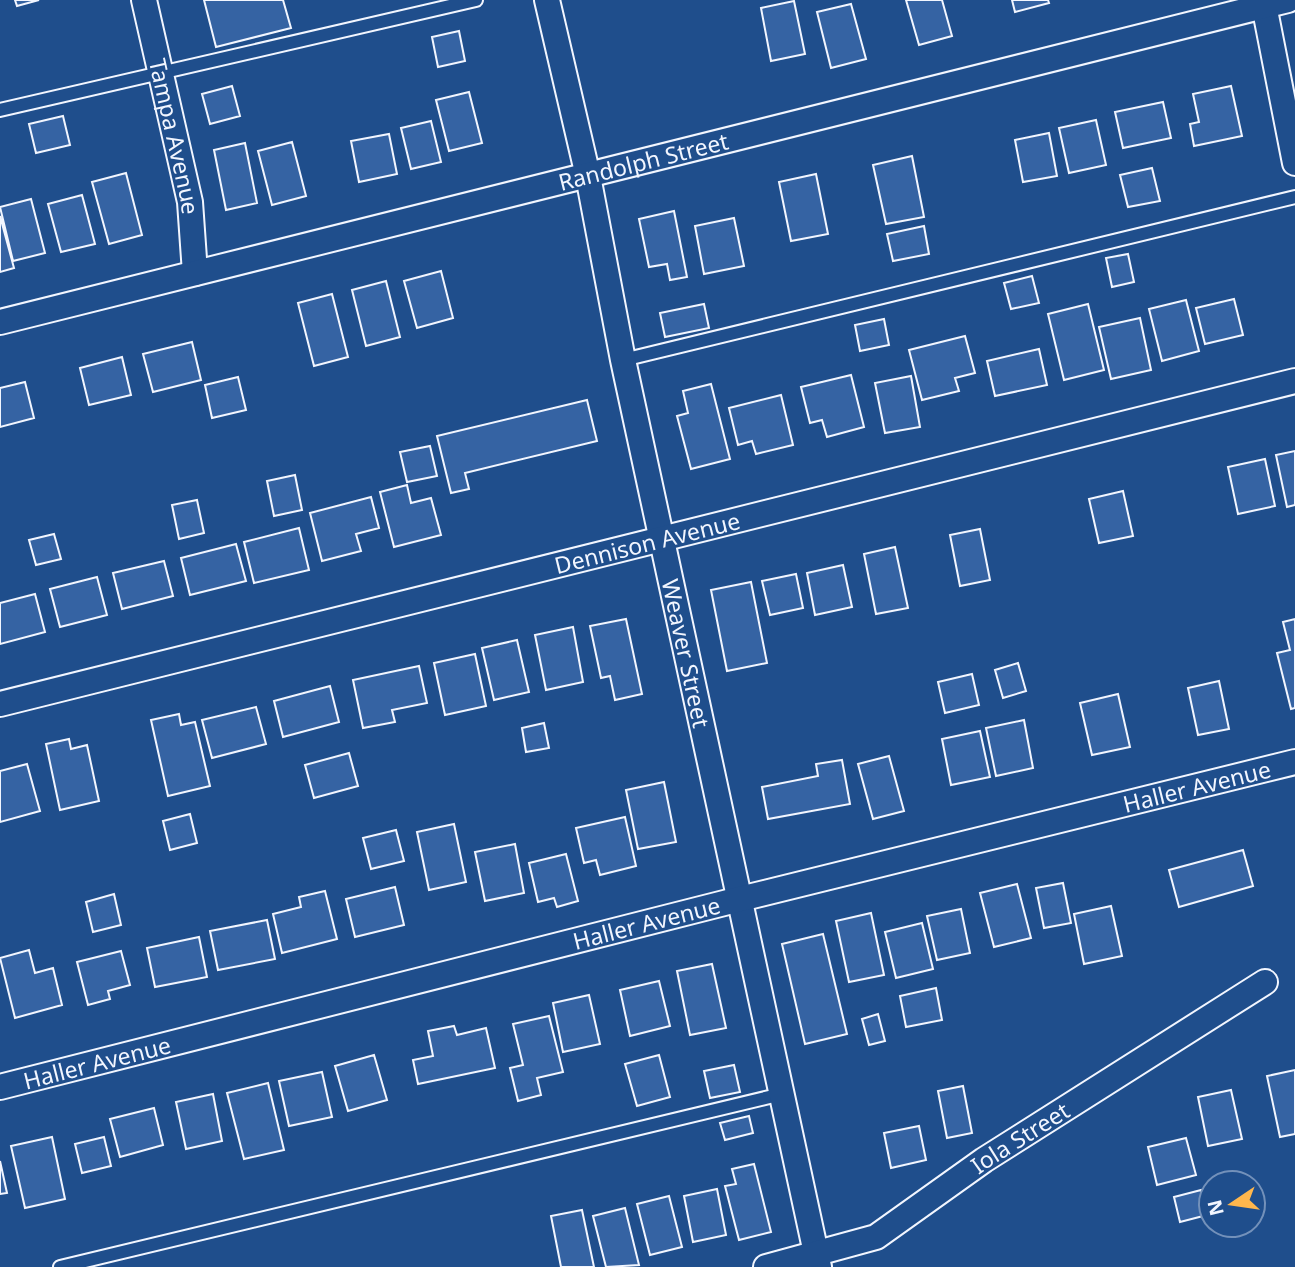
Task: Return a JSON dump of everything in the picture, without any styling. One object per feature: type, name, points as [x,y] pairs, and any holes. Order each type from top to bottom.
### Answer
[{"type":"street","name":"Tampa Avenue","points":[[144,0],[190,202],[195,274]]},
{"type":"street","name":"Weaver Street","points":[[547,0],[589,176],[623,360],[818,1260]]},
{"type":"street","name":"Randolph Street","points":[[0,322],[589,176],[1263,3],[1288,0]]},
{"type":"street","points":[[1263,3],[1295,163]]},
{"type":"street","name":"Dennison Avenue","points":[[0,704],[663,541],[1295,381]]},
{"type":"street","name":"Haller Avenue","points":[[0,1087],[740,899],[1295,762]]},
{"type":"street","name":"Iola Street","points":[[766,1267],[818,1260],[876,1237],[984,1160],[1265,982]]},
{"type":"lane","points":[[0,110],[476,0]]},
{"type":"lane","points":[[623,360],[1295,197]]},
{"type":"lane","points":[[60,1267],[782,1094]]},
{"type":"building","points":[[15,0],[39,0],[17,6]]},
{"type":"building","points":[[204,0],[283,0],[291,28],[216,47]]},
{"type":"building","points":[[906,0],[942,0],[952,36],[919,45]]},
{"type":"building","points":[[1012,0],[1048,0],[1049,3],[1015,12]]},
{"type":"building","points":[[794,1],[805,54],[771,61],[761,8]]},
{"type":"building","points":[[851,4],[866,59],[831,68],[817,12]]},
{"type":"building","points":[[459,31],[465,61],[438,67],[432,37]]},
{"type":"building","points":[[232,86],[240,116],[210,124],[202,94]]},
{"type":"building","points":[[1231,86],[1242,136],[1194,146],[1190,124],[1199,122],[1193,94]]},
{"type":"building","points":[[469,92],[482,143],[449,151],[436,100]]},
{"type":"building","points":[[1163,102],[1171,138],[1123,148],[1115,112]]},
{"type":"building","points":[[63,116],[70,145],[36,153],[29,124]]},
{"type":"building","points":[[1096,120],[1106,165],[1069,173],[1059,128]]},
{"type":"building","points":[[431,121],[441,162],[411,169],[401,128]]},
{"type":"building","points":[[1049,133],[1057,176],[1023,182],[1015,140]]},
{"type":"building","points":[[389,134],[397,174],[359,182],[351,141]]},
{"type":"building","points":[[292,142],[306,196],[272,205],[258,151]]},
{"type":"building","points":[[245,143],[257,203],[226,210],[214,150]]},
{"type":"building","points":[[912,156],[924,217],[886,224],[873,165]]},
{"type":"building","points":[[1152,168],[1160,201],[1128,207],[1120,175]]},
{"type":"building","points":[[126,173],[142,235],[109,244],[92,182]]},
{"type":"building","points":[[816,174],[828,234],[791,241],[779,182]]},
{"type":"building","points":[[82,195],[95,244],[61,252],[48,204]]},
{"type":"building","points":[[31,199],[45,253],[13,261],[0,207]]},
{"type":"building","points":[[674,211],[687,277],[670,280],[667,264],[649,267],[639,219]]},
{"type":"building","points":[[0,216],[14,268],[0,272]]},
{"type":"building","points":[[734,218],[744,266],[704,274],[695,226]]},
{"type":"building","points":[[924,226],[929,254],[893,261],[887,234]]},
{"type":"building","points":[[1128,254],[1134,282],[1112,287],[1106,258]]},
{"type":"building","points":[[441,271],[453,318],[417,328],[404,281]]},
{"type":"building","points":[[1032,276],[1039,303],[1011,309],[1004,283]]},
{"type":"building","points":[[386,281],[400,337],[366,346],[352,290]]},
{"type":"building","points":[[332,294],[348,357],[314,366],[298,303]]},
{"type":"building","points":[[1234,299],[1243,335],[1205,344],[1196,308]]},
{"type":"building","points":[[1186,300],[1199,351],[1162,361],[1149,309]]},
{"type":"building","points":[[704,304],[709,328],[665,337],[660,313]]},
{"type":"building","points":[[1088,304],[1104,370],[1064,380],[1048,314]]},
{"type":"building","points":[[1140,318],[1151,370],[1111,379],[1099,327]]},
{"type":"building","points":[[884,319],[889,345],[860,351],[855,325]]},
{"type":"building","points":[[965,336],[975,373],[955,378],[959,391],[922,400],[909,350]]},
{"type":"building","points":[[192,342],[201,380],[153,392],[143,354]]},
{"type":"building","points":[[1039,349],[1047,385],[995,396],[987,361]]},
{"type":"building","points":[[122,357],[131,395],[89,405],[80,368]]},
{"type":"building","points":[[851,375],[864,427],[827,437],[822,420],[810,423],[801,387]]},
{"type":"building","points":[[911,376],[920,427],[885,433],[875,383]]},
{"type":"building","points":[[238,377],[246,410],[212,418],[205,385]]},
{"type":"building","points":[[25,382],[34,418],[0,427],[0,388]]},
{"type":"building","points":[[711,384],[730,459],[691,469],[677,416],[688,413],[683,391]]},
{"type":"building","points":[[781,395],[793,445],[756,454],[752,441],[738,445],[729,408]]},
{"type":"building","points":[[587,400],[597,441],[465,473],[469,489],[451,493],[437,436]]},
{"type":"building","points":[[430,446],[437,476],[407,482],[400,452]]},
{"type":"building","points":[[1295,451],[1295,505],[1287,507],[1276,455]]},
{"type":"building","points":[[1265,459],[1275,506],[1238,514],[1228,467]]},
{"type":"building","points":[[295,475],[302,510],[274,516],[267,481]]},
{"type":"building","points":[[407,485],[411,503],[431,498],[441,535],[394,547],[380,492]]},
{"type":"building","points":[[1123,491],[1133,536],[1099,543],[1089,499]]},
{"type":"building","points":[[371,497],[379,528],[356,534],[361,551],[322,561],[310,513]]},
{"type":"building","points":[[197,500],[204,533],[179,539],[172,505]]},
{"type":"building","points":[[299,528],[309,570],[254,583],[244,542]]},
{"type":"building","points":[[980,529],[990,580],[960,586],[950,535]]},
{"type":"building","points":[[54,534],[61,559],[36,565],[29,540]]},
{"type":"building","points":[[236,544],[246,581],[190,595],[181,558]]},
{"type":"building","points":[[895,547],[908,608],[876,614],[864,554]]},
{"type":"building","points":[[164,561],[173,596],[122,609],[113,573]]},
{"type":"building","points":[[843,565],[852,607],[815,615],[807,573]]},
{"type":"building","points":[[796,574],[803,608],[770,615],[762,581]]},
{"type":"building","points":[[97,577],[107,615],[60,627],[50,589]]},
{"type":"building","points":[[751,582],[767,663],[727,671],[711,590]]},
{"type":"building","points":[[35,594],[45,632],[0,644],[0,603]]},
{"type":"building","points":[[626,619],[642,694],[615,700],[610,676],[601,678],[590,626]]},
{"type":"building","points":[[1295,619],[1295,708],[1291,709],[1277,653],[1290,650],[1283,622]]},
{"type":"building","points":[[573,627],[583,682],[546,690],[535,635]]},
{"type":"building","points":[[517,640],[529,692],[494,700],[482,648]]},
{"type":"building","points":[[475,654],[486,706],[445,715],[434,663]]},
{"type":"building","points":[[1018,663],[1026,691],[1003,698],[995,670]]},
{"type":"building","points":[[419,666],[427,703],[392,710],[395,722],[363,728],[353,680]]},
{"type":"building","points":[[972,674],[979,705],[945,713],[938,682]]},
{"type":"building","points":[[1219,681],[1229,729],[1198,735],[1188,688]]},
{"type":"building","points":[[330,686],[339,722],[283,737],[274,701]]},
{"type":"building","points":[[1118,694],[1130,747],[1092,755],[1080,703]]},
{"type":"building","points":[[256,707],[266,744],[212,758],[202,720]]},
{"type":"building","points":[[179,714],[181,725],[195,722],[210,786],[168,796],[151,720]]},
{"type":"building","points":[[1024,720],[1033,768],[996,776],[986,728]]},
{"type":"building","points":[[544,723],[549,748],[526,752],[522,728]]},
{"type":"building","points":[[980,731],[990,777],[951,785],[942,739]]},
{"type":"building","points":[[69,739],[71,749],[87,745],[99,801],[60,810],[46,744]]},
{"type":"building","points":[[349,753],[358,786],[314,798],[305,765]]},
{"type":"building","points":[[889,756],[904,811],[873,819],[858,764]]},
{"type":"building","points":[[842,760],[850,804],[768,819],[762,787],[818,776],[816,764]]},
{"type":"building","points":[[27,764],[40,811],[0,822],[0,771]]},
{"type":"building","points":[[664,782],[676,842],[638,849],[626,790]]},
{"type":"building","points":[[190,814],[197,843],[170,850],[163,821]]},
{"type":"building","points":[[625,817],[636,866],[600,875],[596,860],[584,863],[576,828]]},
{"type":"building","points":[[454,824],[466,882],[429,890],[417,832]]},
{"type":"building","points":[[396,830],[404,861],[371,869],[363,838]]},
{"type":"building","points":[[515,844],[524,893],[485,901],[475,852]]},
{"type":"building","points":[[1243,850],[1253,886],[1179,907],[1169,870]]},
{"type":"building","points":[[566,854],[578,901],[557,907],[554,898],[538,902],[529,863]]},
{"type":"building","points":[[1063,883],[1071,923],[1044,928],[1036,888]]},
{"type":"building","points":[[1017,884],[1031,938],[994,947],[980,893]]},
{"type":"building","points":[[395,887],[404,925],[355,937],[346,899]]},
{"type":"building","points":[[325,891],[337,939],[282,953],[273,914],[301,907],[299,897]]},
{"type":"building","points":[[114,894],[121,925],[93,932],[86,902]]},
{"type":"building","points":[[1111,906],[1122,956],[1084,964],[1074,914]]},
{"type":"building","points":[[961,909],[970,953],[937,960],[927,916]]},
{"type":"building","points":[[871,913],[884,975],[849,982],[836,921]]},
{"type":"building","points":[[267,920],[275,959],[218,970],[210,931]]},
{"type":"building","points":[[922,923],[933,969],[896,978],[885,932]]},
{"type":"building","points":[[823,934],[847,1034],[805,1044],[782,944]]},
{"type":"building","points":[[199,937],[207,977],[155,987],[147,948]]},
{"type":"building","points":[[29,950],[35,973],[53,968],[62,1005],[15,1018],[0,958]]},
{"type":"building","points":[[121,951],[130,985],[108,991],[110,999],[88,1005],[77,962]]},
{"type":"building","points":[[712,964],[726,1028],[690,1035],[677,971]]},
{"type":"building","points":[[659,981],[670,1026],[630,1036],[620,990]]},
{"type":"building","points":[[936,988],[942,1020],[906,1027],[900,996]]},
{"type":"building","points":[[589,995],[600,1044],[563,1052],[553,1003]]},
{"type":"building","points":[[878,1014],[885,1041],[869,1045],[862,1019]]},
{"type":"building","points":[[549,1016],[563,1072],[537,1078],[541,1095],[518,1101],[510,1068],[523,1065],[513,1024]]},
{"type":"building","points":[[454,1026],[457,1035],[486,1028],[495,1068],[418,1084],[413,1060],[433,1056],[428,1031]]},
{"type":"building","points":[[374,1055],[387,1100],[348,1111],[335,1066]]},
{"type":"building","points":[[659,1055],[670,1097],[637,1106],[625,1064]]},
{"type":"building","points":[[734,1065],[740,1092],[710,1098],[704,1071]]},
{"type":"building","points":[[1295,1070],[1295,1134],[1280,1137],[1267,1076]]},
{"type":"building","points":[[322,1072],[332,1117],[289,1126],[279,1081]]},
{"type":"building","points":[[268,1083],[284,1150],[244,1159],[227,1093]]},
{"type":"building","points":[[963,1086],[972,1133],[947,1138],[938,1091]]},
{"type":"building","points":[[1231,1090],[1242,1139],[1208,1146],[1198,1097]]},
{"type":"building","points":[[213,1094],[222,1141],[186,1149],[176,1102]]},
{"type":"building","points":[[154,1108],[163,1145],[120,1157],[110,1119]]},
{"type":"building","points":[[749,1116],[753,1133],[725,1140],[720,1123]]},
{"type":"building","points":[[919,1126],[926,1160],[891,1168],[884,1133]]},
{"type":"building","points":[[52,1137],[65,1199],[25,1208],[11,1146]]},
{"type":"building","points":[[104,1137],[111,1166],[82,1173],[75,1144]]},
{"type":"building","points":[[1186,1138],[1196,1175],[1157,1185],[1148,1147]]},
{"type":"building","points":[[0,1161],[7,1193],[0,1194]]},
{"type":"building","points":[[754,1164],[771,1232],[739,1240],[725,1186],[736,1184],[732,1169]]},
{"type":"building","points":[[717,1189],[726,1235],[693,1242],[684,1196]]},
{"type":"building","points":[[1197,1191],[1197,1218],[1180,1222],[1174,1197]]},
{"type":"building","points":[[669,1196],[682,1247],[650,1255],[637,1204]]},
{"type":"building","points":[[625,1208],[639,1265],[606,1267],[593,1216]]},
{"type":"building","points":[[582,1210],[594,1267],[561,1267],[551,1216]]}]
